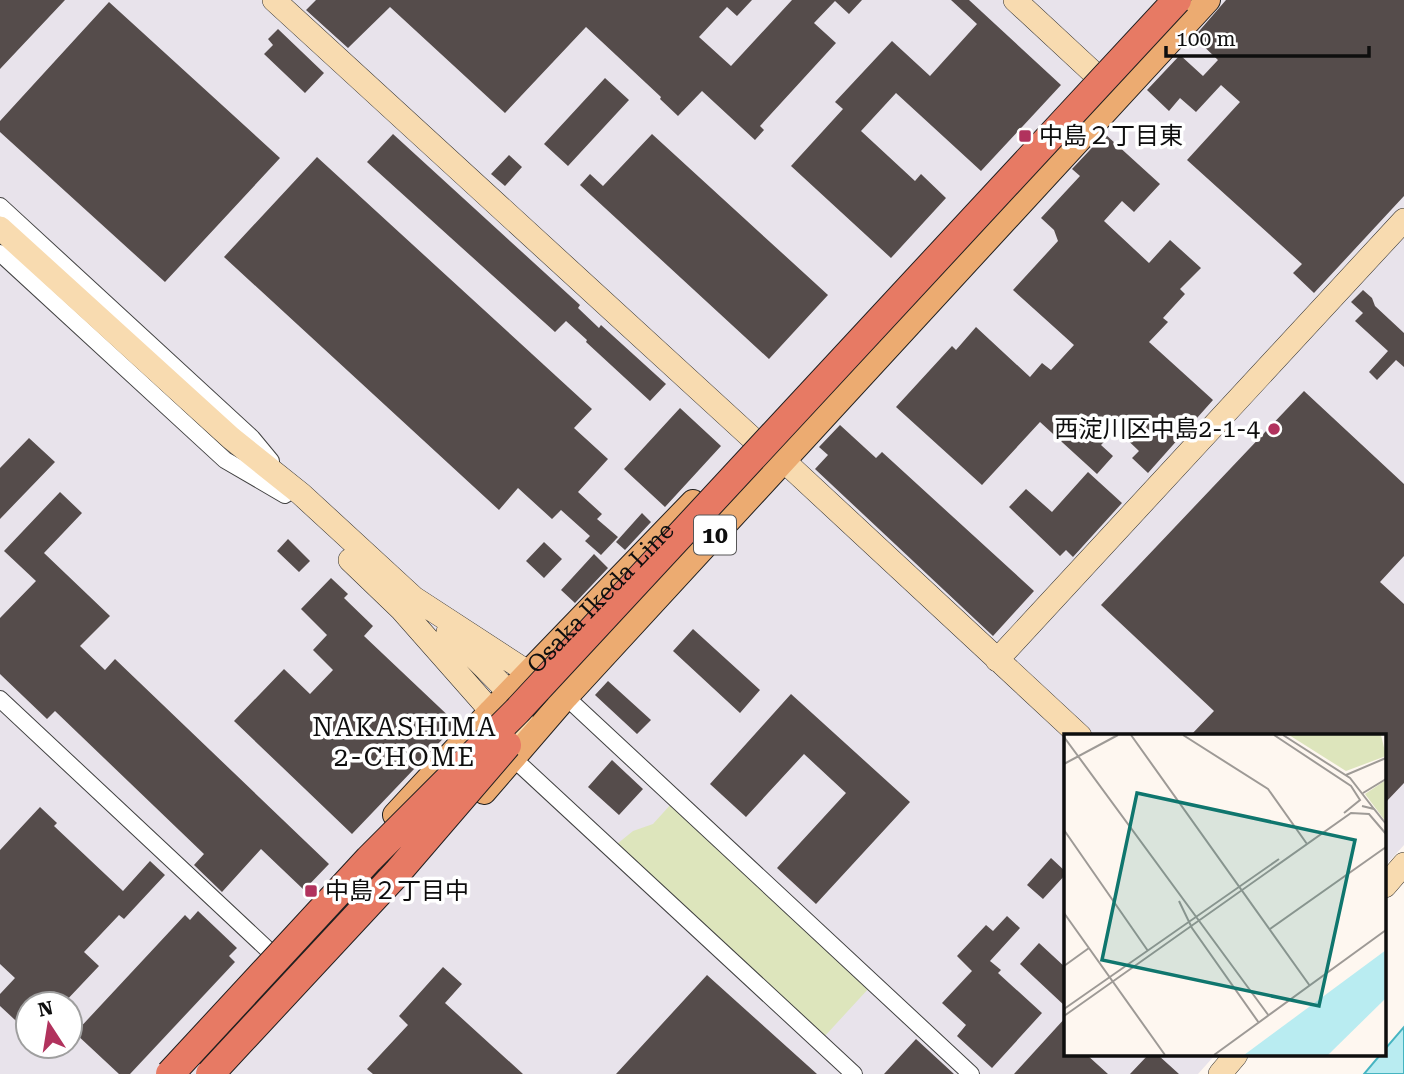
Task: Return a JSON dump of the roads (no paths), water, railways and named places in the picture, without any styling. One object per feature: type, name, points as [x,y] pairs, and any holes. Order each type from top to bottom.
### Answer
[{"type":"highway","points":[[170,1074],[369,859],[527,701],[1177,0]]},
{"type":"highway","points":[[210,1074],[397,873],[549,697],[1196,0]]},
{"type":"highway","points":[[192,1074],[403,846]]},
{"type":"main road","name":"Osaka Ikeda Line","points":[[155,1074],[491,711],[753,439],[1162,0]]},
{"type":"main road","name":"Osaka Ikeda Line","points":[[226,1074],[514,759],[566,697],[1208,0]]},
{"type":"street","points":[[274,0],[753,439],[783,460],[1078,734]]},
{"type":"street","points":[[1016,0],[1119,97]]},
{"type":"street","points":[[0,206],[252,438],[289,491],[401,609],[491,711],[514,759],[854,1074]]},
{"type":"street","points":[[998,660],[1404,220]]},
{"type":"street","points":[[0,228],[289,491],[414,598],[509,692],[517,706],[522,724],[521,741],[514,759]]},
{"type":"street","points":[[0,253],[225,460],[289,491]]},
{"type":"street","points":[[414,598],[566,697],[971,1074]]},
{"type":"street","points":[[0,699],[307,987]]},
{"type":"street","points":[[1386,885],[1404,864]]},
{"type":"street","points":[[1220,1074],[1235,1056]]},
{"type":"water","points":[[1404,1027],[1404,1074],[1364,1074],[1379,1056],[1386,1056],[1386,1048]]},
{"type":"place","name":"中島２丁目東","points":[[1025,136]]},
{"type":"place","name":"西淀川区中島2-1-4","points":[[1274,429]]},
{"type":"place","name":"中島２丁目中","points":[[311,891]]},
{"type":"district","name":"NAKASHIMA 2-CHOME","points":[[405,742]]}]
